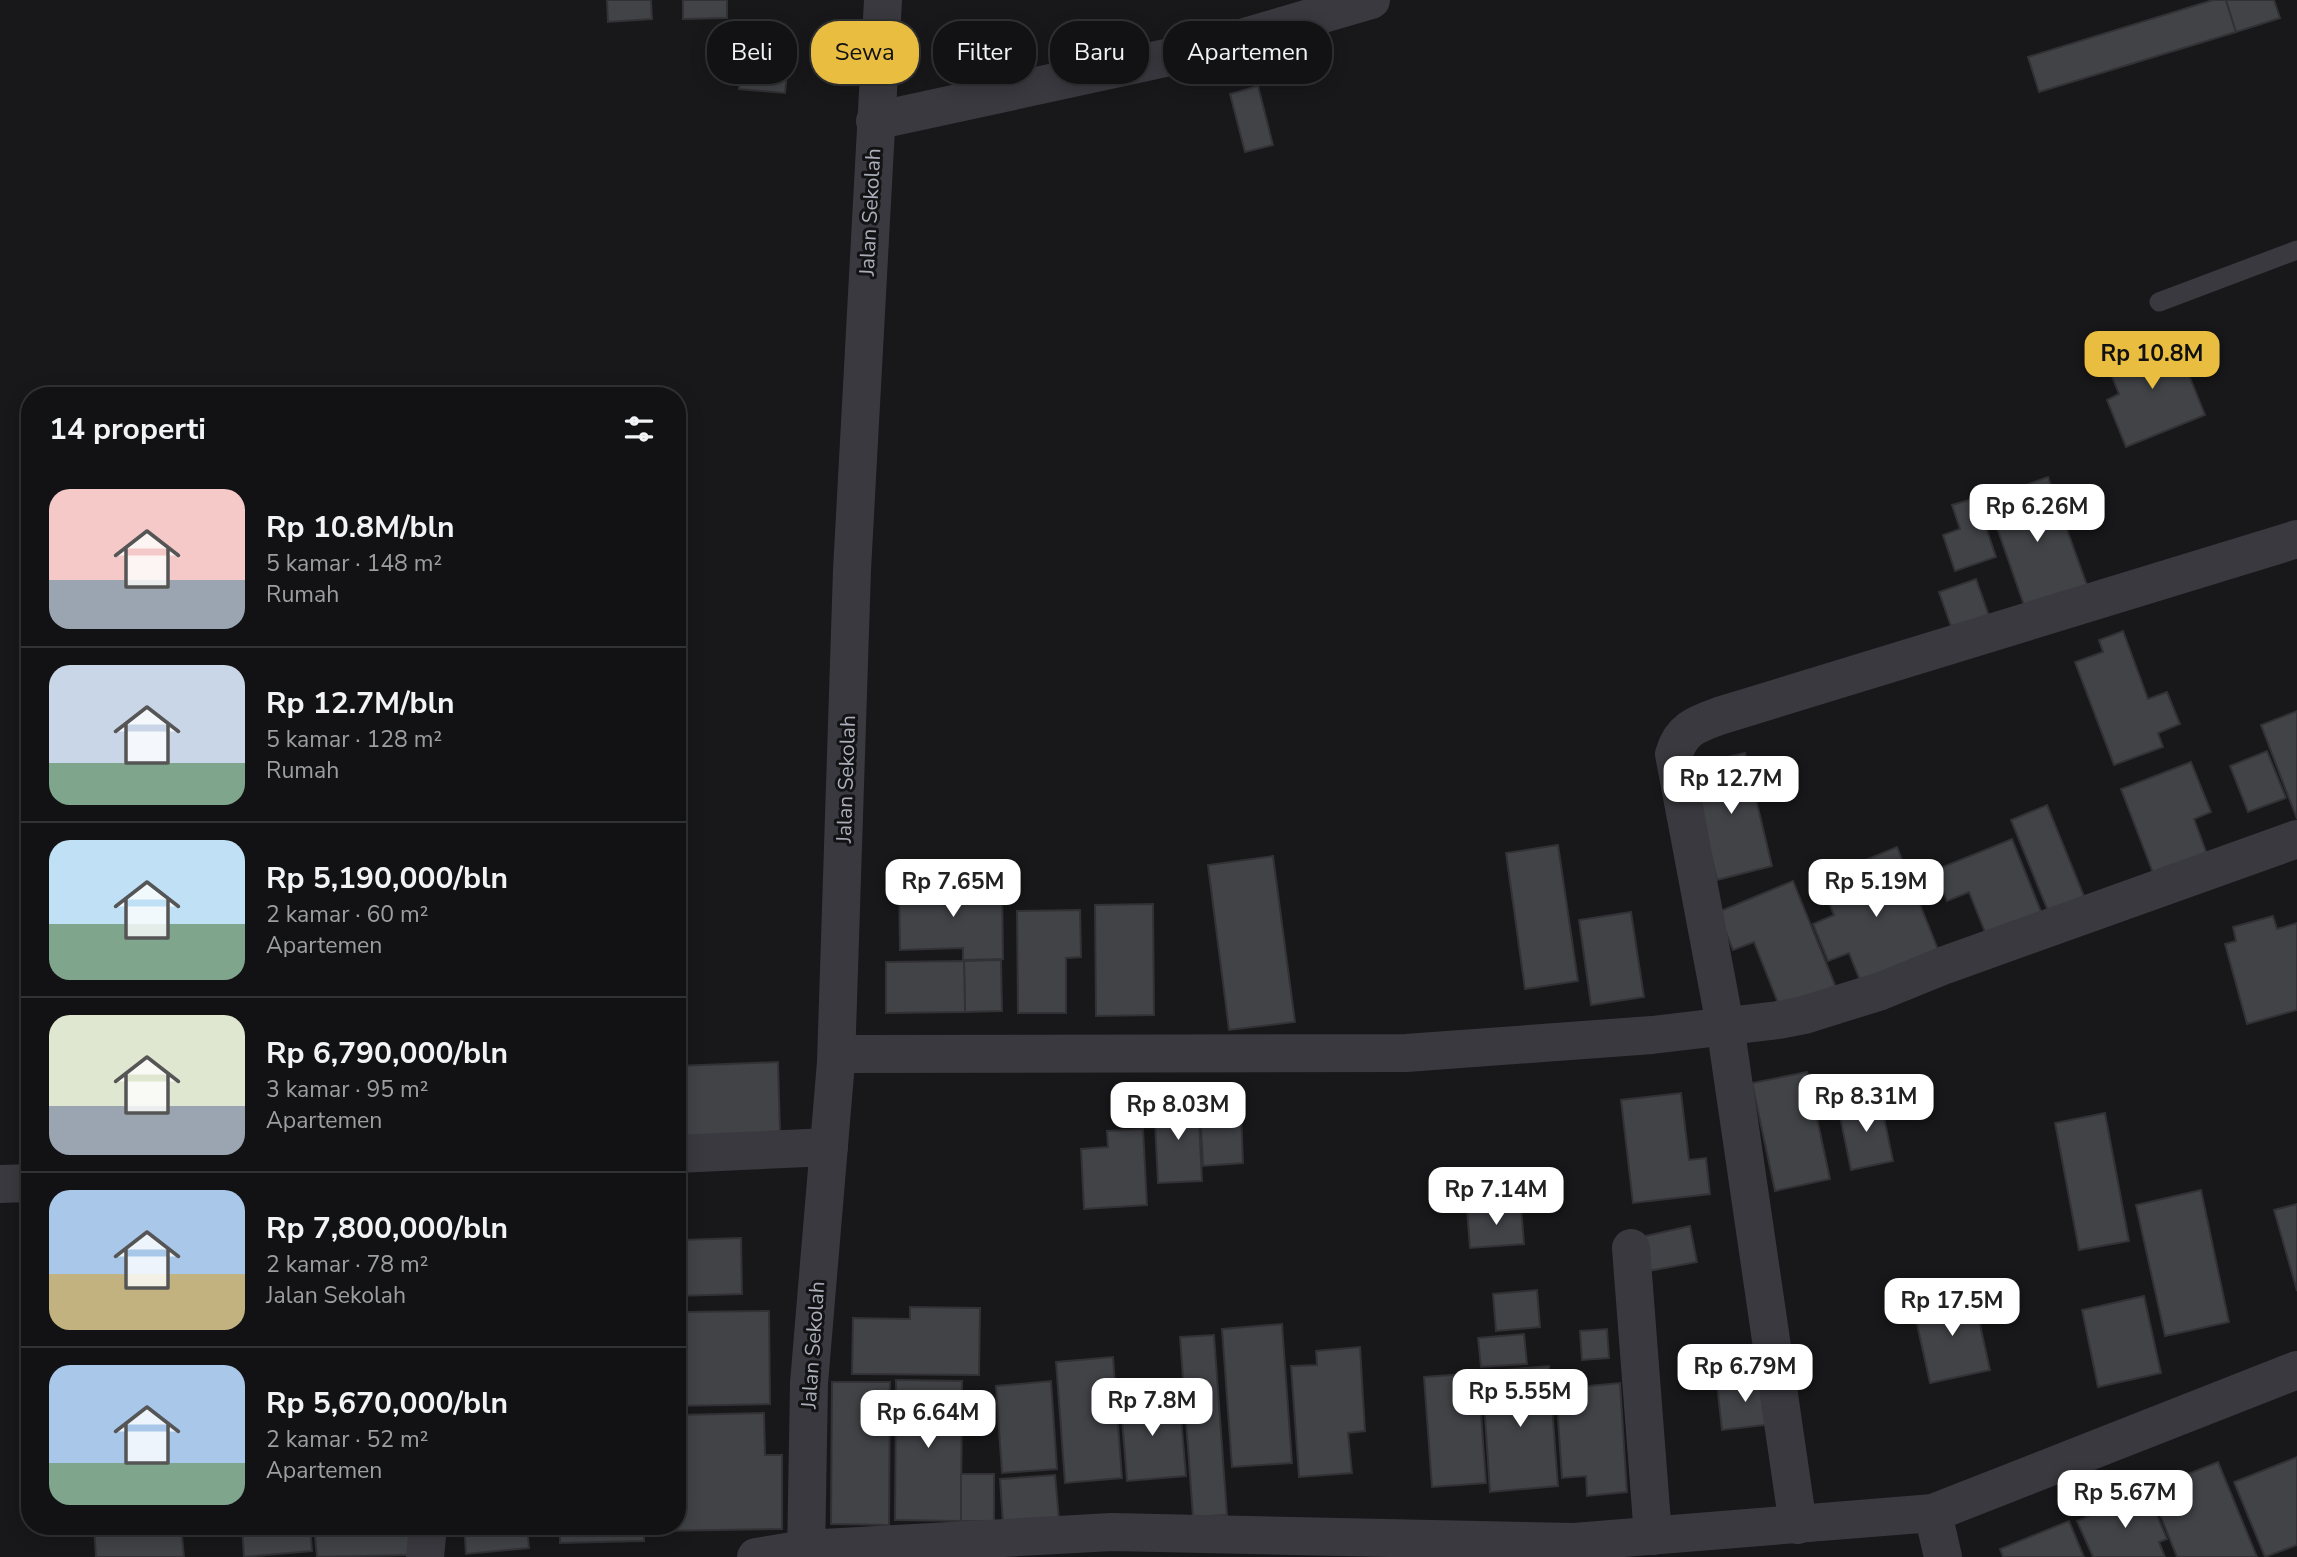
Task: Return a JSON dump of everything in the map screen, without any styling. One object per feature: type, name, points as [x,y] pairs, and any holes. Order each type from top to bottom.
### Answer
[{"type":"street","name":"Jalan Sekolah","points":[[806,1553],[809,1382],[837,1054],[852,570],[883,0]]},
{"type":"street","points":[[875,121],[1193,52],[1371,0]]},
{"type":"street","points":[[1798,1525],[1725,1026],[1674,754],[1677,744],[1693,725],[1719,716],[2297,539]]},
{"type":"street","points":[[837,1054],[1406,1054],[1652,1035],[1804,1015],[1869,995],[1945,965],[2297,839]]},
{"type":"street","points":[[686,1154],[829,1147]]},
{"type":"street","points":[[0,1184],[21,1183]]},
{"type":"street","points":[[1631,1248],[1653,1536]]},
{"type":"street","points":[[756,1557],[1112,1532],[1574,1542],[1933,1513],[2297,1370]]},
{"type":"street","points":[[1933,1513],[1943,1557]]},
{"type":"street","points":[[425,1557],[427,1535]]},
{"type":"lane","points":[[2159,302],[2297,250]]},
{"type":"building","points":[[607,0],[651,0],[652,19],[608,22]]},
{"type":"building","points":[[683,0],[727,0],[727,18],[683,19]]},
{"type":"building","points":[[2213,0],[2226,0],[2236,32],[2039,92],[2028,57]]},
{"type":"building","points":[[2226,0],[2274,0],[2280,18],[2236,32]]},
{"type":"building","points":[[740,84],[786,84],[785,93],[739,89]]},
{"type":"building","points":[[1258,86],[1273,145],[1245,152],[1230,94]]},
{"type":"building","points":[[2172,333],[2205,415],[2126,447],[2107,400],[2119,394],[2105,359]]},
{"type":"building","points":[[2048,477],[2088,588],[2026,611],[1987,499]]},
{"type":"building","points":[[1976,498],[1996,557],[1955,571],[1943,535],[1960,529],[1952,505]]},
{"type":"building","points":[[1976,579],[1989,616],[1952,629],[1939,592]]},
{"type":"building","points":[[2123,631],[2148,699],[2167,692],[2180,724],[2158,733],[2163,747],[2114,765],[2075,662],[2103,652],[2099,640]]},
{"type":"building","points":[[2297,711],[2297,819],[2261,725]]},
{"type":"building","points":[[2267,751],[2286,798],[2248,812],[2230,766]]},
{"type":"building","points":[[1745,753],[1772,866],[1717,880],[1689,766]]},
{"type":"building","points":[[2191,762],[2211,812],[2194,819],[2208,857],[2155,878],[2121,789]]},
{"type":"building","points":[[2047,805],[2088,906],[2052,921],[2011,820]]},
{"type":"building","points":[[2012,839],[2046,924],[1991,947],[1969,892],[1947,901],[1935,870]]},
{"type":"building","points":[[1558,845],[1578,981],[1525,989],[1506,853]]},
{"type":"building","points":[[1897,847],[1941,957],[1863,988],[1849,953],[1828,961],[1813,924],[1834,915],[1819,879]]},
{"type":"building","points":[[1273,856],[1295,1022],[1229,1030],[1208,865]]},
{"type":"building","points":[[1793,881],[1837,990],[1782,1013],[1754,942],[1733,950],[1718,912]]},
{"type":"building","points":[[1002,883],[1003,959],[963,960],[963,948],[900,950],[899,886]]},
{"type":"building","points":[[1153,904],[1154,1015],[1096,1016],[1095,905]]},
{"type":"building","points":[[1080,910],[1081,957],[1066,958],[1066,1013],[1018,1013],[1017,911]]},
{"type":"building","points":[[1631,912],[1644,997],[1591,1005],[1579,920]]},
{"type":"building","points":[[2273,916],[2277,929],[2297,923],[2297,1010],[2247,1024],[2225,944],[2236,941],[2233,927]]},
{"type":"building","points":[[1001,960],[1002,1011],[965,1012],[964,961]]},
{"type":"building","points":[[964,961],[965,1012],[886,1013],[886,962]]},
{"type":"building","points":[[778,1062],[780,1132],[686,1149],[686,1066]]},
{"type":"building","points":[[1807,1072],[1830,1179],[1775,1191],[1752,1083]]},
{"type":"building","points":[[1240,1088],[1243,1163],[1203,1166],[1199,1090]]},
{"type":"building","points":[[1681,1093],[1689,1160],[1706,1158],[1710,1194],[1633,1203],[1621,1100]]},
{"type":"building","points":[[1880,1098],[1893,1161],[1851,1170],[1838,1107]]},
{"type":"building","points":[[1198,1100],[1202,1181],[1158,1183],[1154,1102]]},
{"type":"building","points":[[2105,1113],[2129,1241],[2079,1250],[2055,1123]]},
{"type":"building","points":[[1143,1129],[1147,1205],[1084,1209],[1081,1149],[1108,1147],[1107,1131]]},
{"type":"building","points":[[2201,1190],[2229,1322],[2165,1336],[2136,1205]]},
{"type":"building","points":[[2297,1204],[2297,1291],[2274,1210]]},
{"type":"building","points":[[1521,1206],[1524,1244],[1470,1248],[1467,1210]]},
{"type":"building","points":[[1690,1226],[1697,1262],[1649,1271],[1641,1237]]},
{"type":"building","points":[[741,1238],[742,1294],[686,1296],[686,1240]]},
{"type":"building","points":[[1537,1290],[1540,1327],[1496,1331],[1493,1294]]},
{"type":"building","points":[[1973,1293],[1990,1370],[1930,1383],[1913,1306]]},
{"type":"building","points":[[2144,1296],[2161,1373],[2098,1387],[2082,1310]]},
{"type":"building","points":[[910,1307],[980,1308],[979,1375],[852,1374],[853,1318],[910,1319]]},
{"type":"building","points":[[769,1311],[770,1404],[686,1406],[686,1312]]},
{"type":"building","points":[[1282,1324],[1292,1463],[1232,1467],[1222,1329]]},
{"type":"building","points":[[1607,1329],[1609,1358],[1582,1360],[1580,1331]]},
{"type":"building","points":[[1524,1334],[1527,1364],[1481,1367],[1478,1338]]},
{"type":"building","points":[[1214,1335],[1227,1515],[1193,1517],[1180,1337]]},
{"type":"building","points":[[1360,1347],[1365,1431],[1348,1433],[1352,1473],[1299,1477],[1291,1366],[1317,1365],[1316,1351]]},
{"type":"building","points":[[1113,1357],[1122,1478],[1065,1483],[1056,1362]]},
{"type":"building","points":[[1549,1366],[1558,1486],[1490,1492],[1482,1372]]},
{"type":"building","points":[[1478,1373],[1486,1483],[1432,1487],[1424,1377]]},
{"type":"building","points":[[1767,1378],[1772,1424],[1722,1430],[1717,1384]]},
{"type":"building","points":[[896,1380],[962,1381],[961,1521],[895,1520]]},
{"type":"building","points":[[1051,1381],[1057,1469],[1002,1473],[996,1386]]},
{"type":"building","points":[[832,1382],[890,1382],[889,1525],[831,1524]]},
{"type":"building","points":[[1620,1383],[1627,1492],[1587,1496],[1586,1476],[1562,1478],[1556,1389]]},
{"type":"building","points":[[1168,1392],[1170,1418],[1181,1418],[1186,1476],[1127,1481],[1120,1395]]},
{"type":"building","points":[[764,1413],[765,1455],[782,1455],[782,1529],[686,1531],[686,1415]]},
{"type":"building","points":[[2297,1457],[2297,1545],[2265,1557],[2234,1482]]},
{"type":"building","points":[[2218,1462],[2257,1557],[2177,1557],[2150,1489]]},
{"type":"building","points":[[961,1474],[994,1474],[994,1521],[961,1521]]},
{"type":"building","points":[[1055,1475],[1059,1520],[1003,1524],[1000,1479]]},
{"type":"building","points":[[2147,1491],[2167,1539],[2159,1542],[2165,1557],[2093,1557],[2077,1521]]},
{"type":"building","points":[[2069,1521],[2084,1557],[2003,1557],[2000,1549]]},
{"type":"building","points":[[95,1535],[182,1535],[184,1557],[96,1557]]},
{"type":"building","points":[[243,1535],[311,1535],[312,1551],[244,1557]]},
{"type":"building","points":[[315,1535],[412,1535],[413,1555],[317,1557]]},
{"type":"building","points":[[465,1535],[528,1535],[529,1548],[466,1554]]},
{"type":"building","points":[[560,1535],[644,1535],[644,1541],[560,1543]]}]
